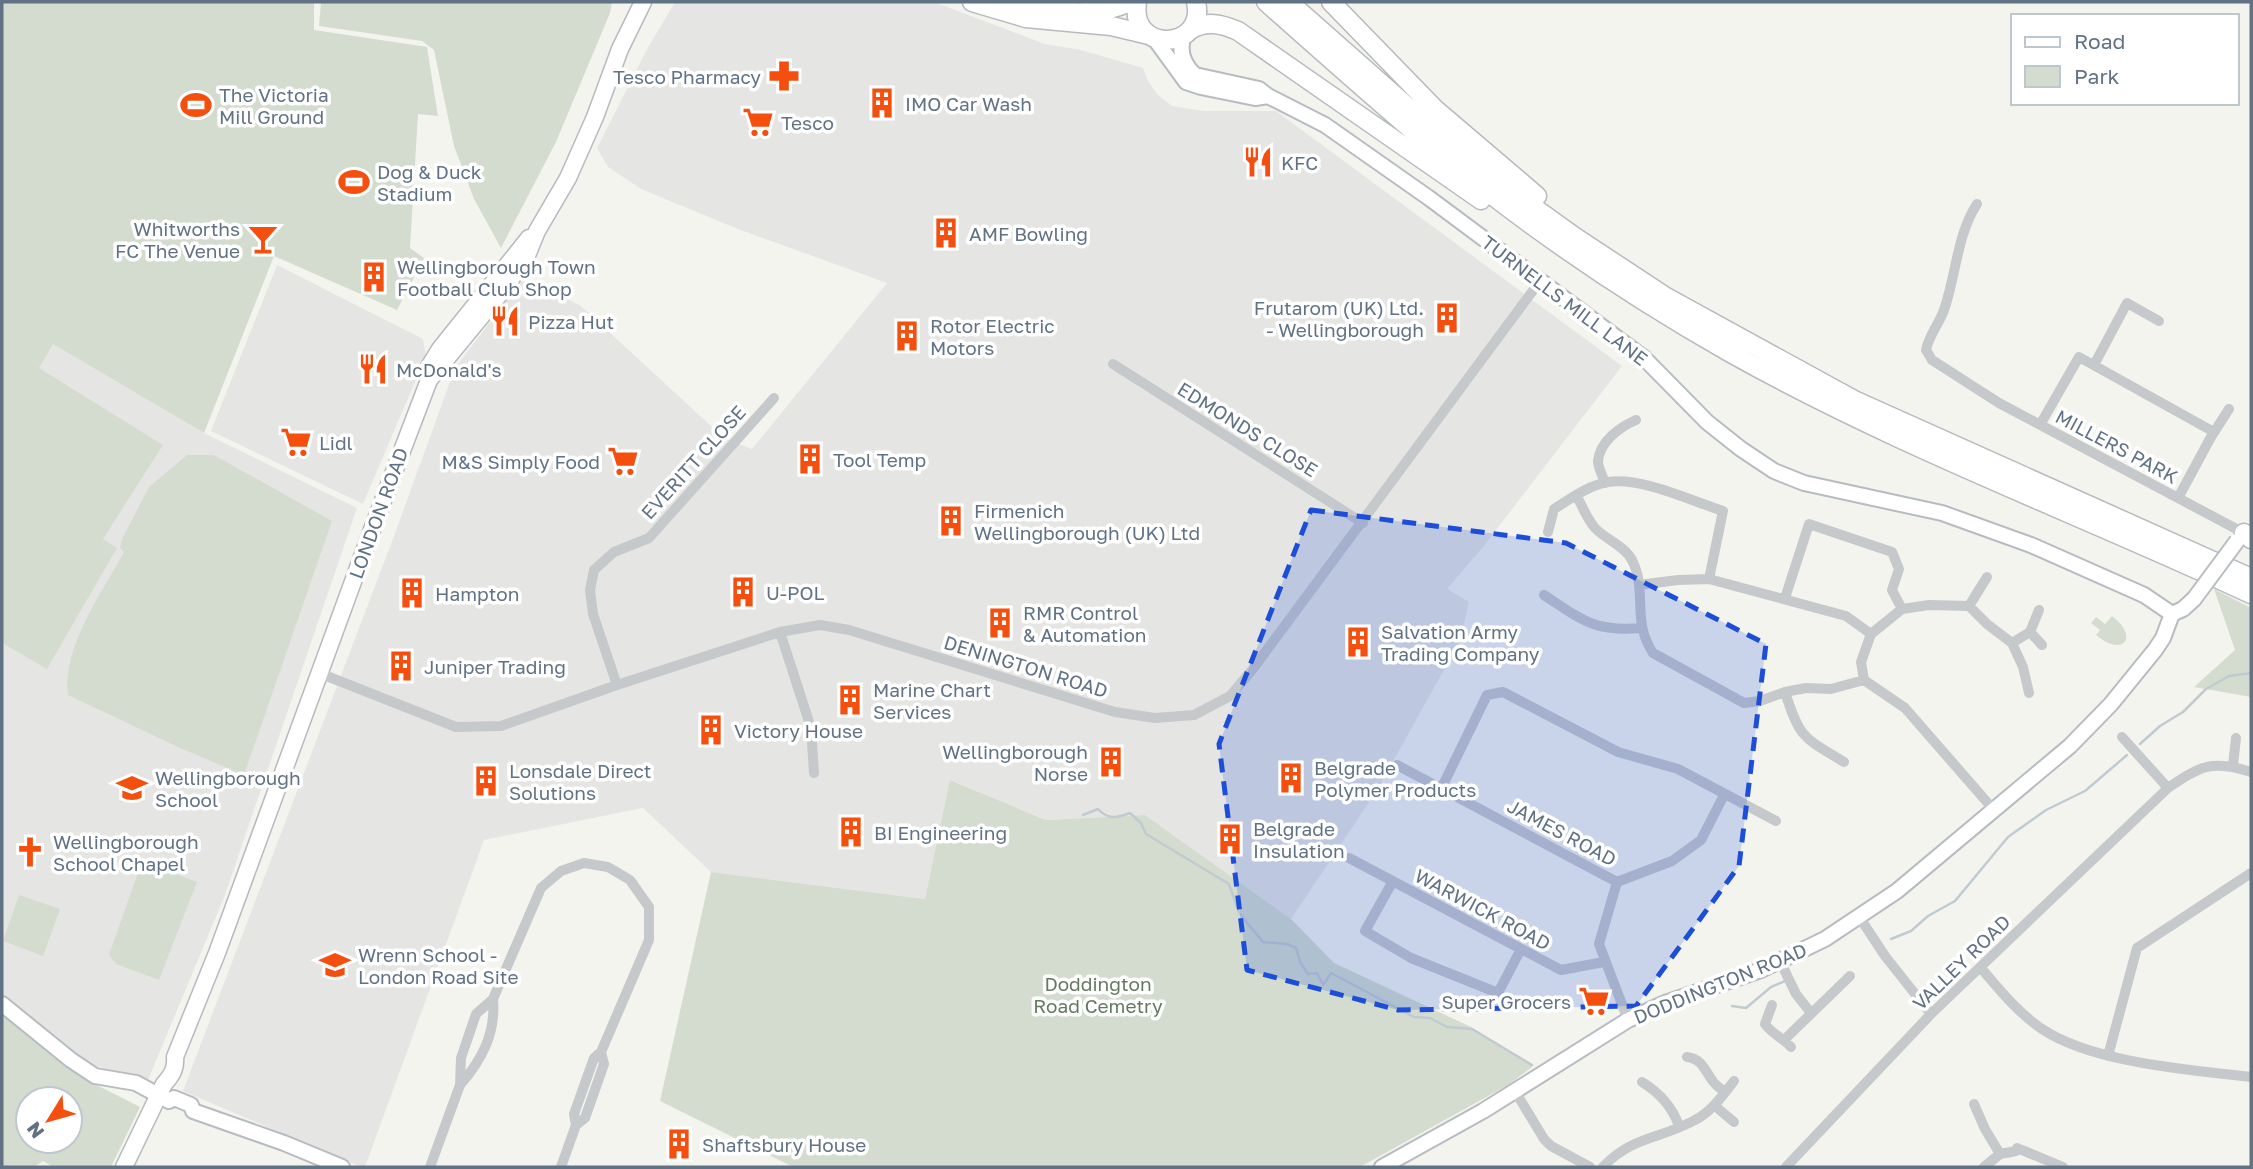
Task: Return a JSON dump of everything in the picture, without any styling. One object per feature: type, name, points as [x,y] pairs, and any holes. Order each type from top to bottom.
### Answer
[{"type":"highway","points":[[972,2],[1026,18],[1111,26],[1164,40],[1187,33],[1206,23],[1238,31],[1379,131],[1532,234],[1728,351],[1830,407],[2251,594]]},
{"type":"highway","points":[[1010,2],[1093,11],[1129,2]]},
{"type":"highway","points":[[1137,2],[1138,21],[1151,36]]},
{"type":"highway","points":[[1187,33],[1197,16],[1196,2]]},
{"type":"highway","points":[[1266,2],[1434,149],[1536,228],[1624,289]]},
{"type":"highway","points":[[1289,2],[1435,131],[1504,186],[1666,297],[1854,400],[2251,578]]},
{"type":"highway","points":[[1331,2],[1435,109],[1477,147],[1666,297]]},
{"type":"main road","name":"LONDON ROAD","points":[[124,1167],[172,1076],[176,1065],[175,1057],[217,953],[429,380],[507,285],[528,253],[537,231],[568,178],[620,49],[643,2]]},
{"type":"main road","name":"TURNELLS MILL LANE","points":[[1187,33],[1181,50],[1182,58],[1195,75],[1252,87],[1325,125],[1644,358],[1707,422],[1774,471],[1804,483],[1942,513],[2019,540],[2144,595],[2172,614]]},
{"type":"main road","name":"TURNELLS MILL LANE","points":[[1151,36],[1186,82],[1255,98],[1268,96]]},
{"type":"main road","points":[[2172,614],[2194,599],[2246,534]]},
{"type":"main road","name":"DODDINGTON ROAD","points":[[1382,1167],[1516,1091],[1628,1020],[1665,1003],[1780,961],[1860,918],[1915,876],[2070,746],[2111,704],[2163,638],[2172,614]]},
{"type":"main road","points":[[2,1004],[95,1076],[142,1085],[191,1105],[193,1111],[342,1167]]},
{"type":"street","name":"MILLERS PARK","points":[[1977,204],[1964,232],[1945,309],[1928,341],[1926,350],[1932,360],[2040,425],[2246,534]]},
{"type":"street","name":"DENINGTON ROAD","points":[[319,673],[456,727],[501,726],[780,632],[820,625],[849,630],[1115,712],[1155,718],[1194,715],[1230,696],[1363,523],[1540,281]]},
{"type":"street","points":[[2160,321],[2127,303],[2094,365],[2214,432]]},
{"type":"street","name":"MILLERS PARK","points":[[2040,425],[2079,357],[2094,365]]},
{"type":"street","name":"EDMONDS CLOSE","points":[[1113,364],[1363,523]]},
{"type":"street","name":"EVERITT CLOSE","points":[[617,685],[593,614],[590,590],[594,570],[614,552],[649,537],[774,398]]},
{"type":"street","name":"MILLERS PARK","points":[[2178,498],[2229,409]]},
{"type":"street","points":[[1605,482],[1598,463],[1602,446],[1623,426],[1636,420]]},
{"type":"street","points":[[1548,532],[1554,509],[1576,495],[1605,482],[1631,481],[1723,511],[1709,579]]},
{"type":"street","points":[[1576,495],[1594,527],[1631,558],[1639,585],[1641,628],[1653,653],[1744,703],[1806,688],[1830,689],[1864,680]]},
{"type":"street","points":[[1785,598],[1809,524],[1892,552],[1899,569],[1892,590],[1902,609]]},
{"type":"street","points":[[1969,606],[1987,577]]},
{"type":"street","points":[[1639,585],[1709,579],[1846,616],[1871,634]]},
{"type":"street","points":[[1544,595],[1581,619],[1602,628],[1641,628]]},
{"type":"street","points":[[1993,809],[1905,708],[1864,680],[1861,662],[1871,634],[1902,609],[1929,605],[1969,606],[2012,643],[2024,667],[2029,693]]},
{"type":"street","points":[[2012,643],[2030,632],[2039,610]]},
{"type":"street","points":[[780,632],[811,728],[814,773]]},
{"type":"street","points":[[2030,632],[2042,645]]},
{"type":"street","points":[[1441,788],[1487,695],[1503,692],[1618,752],[1678,769],[1776,821]]},
{"type":"street","points":[[1786,692],[1797,728],[1844,762]]},
{"type":"street","points":[[2122,737],[2168,788]]},
{"type":"street","points":[[2236,738],[2233,765],[2251,772]]},
{"type":"street","name":"VALLEY ROAD","points":[[1792,1165],[1931,1014],[2168,788],[2192,771],[2211,764],[2233,765]]},
{"type":"street","name":"JAMES ROAD","points":[[1397,765],[1617,882],[1599,944],[1628,1020]]},
{"type":"street","points":[[1617,882],[1672,861],[1701,840],[1724,795]]},
{"type":"street","name":"WARWICK ROAD","points":[[1349,858],[1562,970],[1604,962]]},
{"type":"street","points":[[430,1167],[460,1085],[461,1058],[476,1014],[493,999],[541,888],[561,871],[584,863],[608,867],[630,880],[649,907],[649,940],[601,1052],[594,1058],[574,1114],[576,1125],[561,1167]]},
{"type":"street","points":[[2108,1056],[2137,948],[2251,873]]},
{"type":"street","points":[[1392,881],[1365,931],[1411,958],[1498,993],[1521,949]]},
{"type":"street","points":[[1860,918],[1885,956],[1931,1014]]},
{"type":"street","points":[[1780,961],[1796,994],[1811,1013]]},
{"type":"street","points":[[1981,968],[2006,998],[2042,1029],[2077,1046],[2108,1056],[2251,1077]]},
{"type":"street","points":[[1772,1005],[1765,1024],[1788,1044],[1811,1013],[1850,976]]},
{"type":"street","points":[[460,1085],[477,1066],[494,1020],[493,999]]},
{"type":"street","points":[[1687,1057],[1695,1058],[1704,1065],[1713,1082],[1725,1092]]},
{"type":"street","points":[[1603,1167],[1634,1143],[1695,1120],[1715,1105],[1734,1081]]},
{"type":"street","points":[[1642,1082],[1667,1101],[1679,1126]]},
{"type":"street","points":[[1516,1091],[1544,1139],[1551,1146],[1590,1167]]},
{"type":"street","points":[[1975,1104],[1985,1129],[2000,1154]]},
{"type":"street","points":[[1715,1105],[1734,1122]]},
{"type":"street","points":[[1983,1167],[2000,1154],[2016,1151],[2017,1148],[2063,1167]]},
{"type":"highlighted area","points":[[1311,510],[1566,543],[1766,644],[1739,866],[1636,1006],[1398,1010],[1247,970],[1219,744]]},
{"type":"shaded area","points":[[675,2],[934,2],[1045,44],[1081,50],[1143,68],[1157,94],[1172,106],[1204,111],[1276,111],[1622,366],[1483,547],[1447,589],[1469,602],[1460,641],[1377,790],[1291,919],[1145,815],[1046,820],[951,780],[925,899],[711,872],[643,808],[484,840],[365,1167],[361,1167],[183,1091],[455,368],[524,277],[581,306],[724,438],[752,449],[887,283],[738,229],[641,189],[608,167],[597,148],[646,51]]},
{"type":"shaded area","points":[[277,265],[423,339],[426,356],[363,504],[211,431]]},
{"type":"shaded area","name":"Wellingborough School","points":[[2,313],[204,433],[357,508],[225,895],[146,1085],[97,1066],[61,1044],[2,997]]},
{"type":"green space","points":[[2,2],[314,2],[314,30],[427,47],[438,116],[418,114],[410,248],[424,258],[397,310],[274,256],[204,433],[53,344],[39,368],[163,445],[103,539],[117,548],[47,669],[2,643]]},
{"type":"green space","points":[[321,2],[612,2],[610,13],[556,142],[501,248],[474,199],[454,146],[434,50],[422,41],[319,26]]},
{"type":"green space","points":[[187,455],[214,455],[332,521],[244,775],[68,695],[68,677],[77,640],[124,552],[120,548],[122,539],[149,487]]},
{"type":"green space","points":[[2214,589],[2251,608],[2251,697],[2194,687],[2235,650]]},
{"type":"green space","points":[[2112,616],[2125,631],[2125,642],[2120,645],[2106,642],[2096,635],[2100,630],[2091,623],[2096,617],[2105,624]]},
{"type":"green space","name":"Doddington Road Cemetry","points":[[950,780],[1046,820],[1145,815],[1291,919],[1334,963],[1471,1027],[1532,1067],[1508,1085],[1360,1167],[793,1167],[660,1101],[711,872],[925,899]]},
{"type":"green space","points":[[142,861],[197,882],[159,980],[116,964],[109,955]]},
{"type":"green space","points":[[19,895],[60,909],[43,956],[3,941]]},
{"type":"green space","points":[[2,1015],[85,1079],[140,1107],[111,1167],[53,1167],[43,1161],[34,1167],[2,1167]]},
{"type":"waterway","points":[[2140,744],[2160,726],[2183,712],[2206,689],[2229,676],[2251,673]]},
{"type":"waterway","points":[[1891,939],[1911,931],[1928,916],[1955,901],[2008,837],[2046,810],[2085,791],[2127,755]]},
{"type":"waterway","points":[[1083,815],[1098,809],[1113,817],[1130,813],[1141,823],[1146,834],[1229,884],[1239,913],[1263,942],[1287,944],[1296,948],[1300,962],[1308,974],[1317,973],[1323,985],[1331,973],[1414,1017],[1430,1018],[1447,1027],[1472,1029],[1532,1065]]},
{"type":"waterway","points":[[1732,1006],[1746,1008],[1771,987],[1785,981]]},
{"type":"place","name":"Tesco Pharmacy","points":[[784,76]]},
{"type":"place","name":"IMO Car Wash","points":[[882,103]]},
{"type":"place","name":"The Victoria Mill Ground","points":[[196,105]]},
{"type":"place","name":"Tesco","points":[[758,122]]},
{"type":"place","name":"KFC","points":[[1258,162]]},
{"type":"place","name":"Dog & Duck Stadium","points":[[354,182]]},
{"type":"place","name":"AMF Bowling","points":[[946,233]]},
{"type":"place","name":"Whitworths FC The Venue","points":[[263,239]]},
{"type":"place","name":"Wellingborough Town Football Club Shop","points":[[374,277]]},
{"type":"place","name":"Frutarom (UK) Ltd. - Wellingborough","points":[[1447,318]]},
{"type":"place","name":"Pizza Hut","points":[[505,321]]},
{"type":"place","name":"Rotor Electric Motors","points":[[907,336]]},
{"type":"place","name":"McDonald's","points":[[373,369]]},
{"type":"place","name":"Lidl","points":[[296,442]]},
{"type":"place","name":"Tool Temp","points":[[810,459]]},
{"type":"place","name":"M&S Simply Food","points":[[623,461]]},
{"type":"place","name":"Firmenich Wellingborough (UK) Ltd","points":[[951,521]]},
{"type":"place","name":"U-POL","points":[[743,592]]},
{"type":"place","name":"Hampton","points":[[412,593]]},
{"type":"place","name":"RMR Control & Automation","points":[[1000,623]]},
{"type":"place","name":"Salvation Army Trading Company","points":[[1358,642]]},
{"type":"place","name":"Juniper Trading","points":[[401,666]]},
{"type":"place","name":"Marine Chart Services","points":[[850,700]]},
{"type":"place","name":"Victory House","points":[[711,730]]},
{"type":"place","name":"Wellingborough Norse","points":[[1111,762]]},
{"type":"place","name":"Belgrade Polymer Products","points":[[1291,778]]},
{"type":"place","name":"Lonsdale Direct Solutions","points":[[486,781]]},
{"type":"place","name":"Wellingborough School","points":[[132,788]]},
{"type":"place","name":"BI Engineering","points":[[851,832]]},
{"type":"place","name":"Belgrade Insulation","points":[[1230,839]]},
{"type":"place","name":"Wellingborough School Chapel","points":[[30,852]]},
{"type":"place","name":"Wrenn School - London Road Site","points":[[335,965]]},
{"type":"place","name":"Super Grocers","points":[[1594,1001]]},
{"type":"place","name":"Shaftsbury House","points":[[679,1144]]}]
